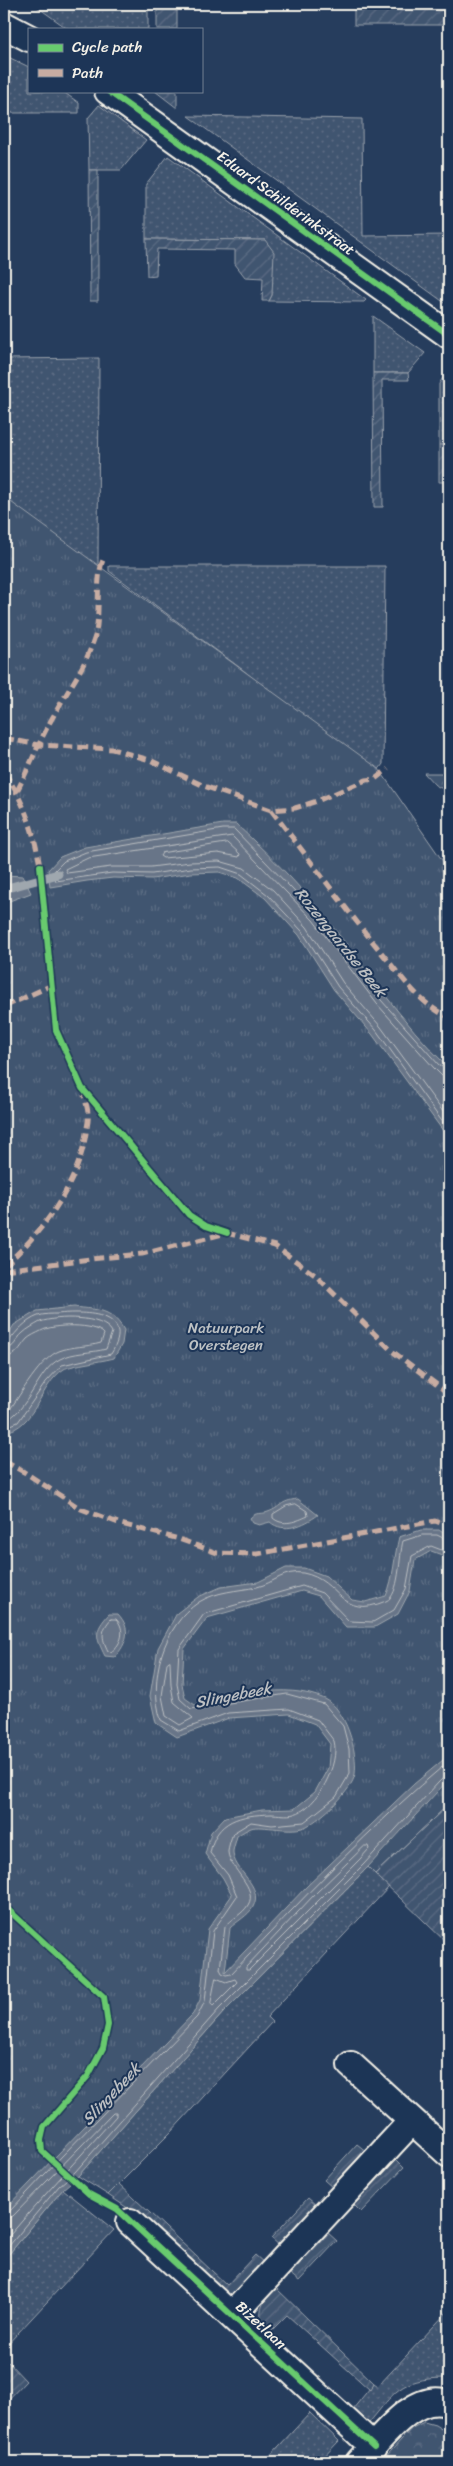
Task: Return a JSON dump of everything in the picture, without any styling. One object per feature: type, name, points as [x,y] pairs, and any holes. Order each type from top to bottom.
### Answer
[{"type":"street","points":[[4,25],[28,37]]},
{"type":"street","name":"Eduard Schilderinkstraat","points":[[109,92],[449,335]]},
{"type":"street","points":[[351,2065],[449,2154]]},
{"type":"street","name":"Bizetlaan","points":[[232,2315],[412,2121]]},
{"type":"street","name":"Bizetlaan","points":[[130,2222],[232,2315],[366,2454],[410,2408],[426,2403],[444,2402],[449,2404]]},
{"type":"green space","points":[[33,4],[148,4],[148,28],[67,28]]},
{"type":"green space","points":[[354,5],[449,5],[449,25],[354,25]]},
{"type":"green space","points":[[157,10],[177,10],[177,28],[157,28]]},
{"type":"green space","points":[[4,55],[28,67],[28,92],[63,92],[79,103],[79,113],[4,113]]},
{"type":"green space","points":[[156,92],[177,92],[177,108]]},
{"type":"green space","points":[[99,105],[146,140],[121,170],[89,170],[88,118]]},
{"type":"green space","points":[[188,116],[362,119],[363,236],[449,235],[449,306]]},
{"type":"green space","points":[[168,156],[366,300],[364,302],[269,301],[272,295],[265,240],[146,239],[146,184]]},
{"type":"green space","points":[[89,170],[98,170],[98,301],[90,301]]},
{"type":"green space","points":[[146,239],[265,240],[274,252],[272,295],[269,301],[262,301],[263,278],[245,277],[235,264],[235,250],[157,249],[156,275],[147,276]]},
{"type":"green space","points":[[373,316],[425,353],[408,373],[373,373]]},
{"type":"green space","points":[[99,358],[98,564],[93,613],[4,584],[4,359]]},
{"type":"green space","points":[[449,368],[449,445],[439,445],[439,384]]},
{"type":"green space","points":[[373,373],[408,373],[409,380],[382,380],[383,507],[374,507]]},
{"type":"green space","points":[[439,445],[449,445],[448,482],[439,482]]},
{"type":"green space","name":"Natuurpark Overstegen","points":[[4,497],[379,769],[449,870],[449,1804],[375,1874],[368,1867],[4,2229]]},
{"type":"green space","points":[[109,566],[385,566],[383,764],[374,776],[243,670],[109,571]]},
{"type":"green space","points":[[424,773],[449,773],[449,792],[435,785]]},
{"type":"green space","points":[[441,1787],[449,1804],[375,1874],[389,1887],[267,2017],[272,2022],[170,2133],[108,2195],[78,2176],[223,2013],[368,1867]]},
{"type":"green space","points":[[449,1804],[449,1945],[375,1874]]},
{"type":"green space","points":[[357,2144],[367,2152],[333,2188],[324,2180]]},
{"type":"green space","points":[[396,2159],[404,2167],[361,2212],[353,2204]]},
{"type":"green space","points":[[119,2184],[227,2285],[255,2255],[264,2263],[236,2293],[226,2295],[132,2211],[108,2195]]},
{"type":"green space","points":[[63,2189],[114,2230],[4,2348],[4,2260]]},
{"type":"green space","points":[[308,2198],[317,2206],[280,2246],[271,2238]]},
{"type":"green space","points":[[327,2232],[337,2241],[299,2281],[289,2273]]},
{"type":"green space","points":[[275,2287],[374,2383],[370,2390],[287,2315],[271,2331],[265,2325],[261,2309],[263,2303]]},
{"type":"green space","points":[[449,2310],[449,2358],[444,2378],[417,2381],[399,2389],[368,2424],[353,2409],[374,2383],[378,2386]]},
{"type":"green space","points":[[8,2362],[26,2381],[4,2404],[4,2367]]},
{"type":"green space","points":[[310,2413],[339,2441],[319,2462],[264,2462]]},
{"type":"green space","points":[[424,2422],[435,2425],[449,2434],[449,2462],[381,2462],[412,2428]]},
{"type":"water","points":[[223,824],[236,824],[292,879],[339,934],[399,1013],[449,1068],[449,1139],[372,1034],[334,990],[299,935],[265,898],[238,878],[219,872],[191,873],[152,879],[113,878],[50,887],[48,870],[60,857],[85,847]]},
{"type":"water","points":[[4,875],[23,876],[31,893],[4,903]]},
{"type":"water","points":[[74,1307],[103,1311],[109,1314],[124,1330],[122,1344],[114,1358],[64,1369],[49,1385],[23,1423],[15,1429],[4,1432],[4,1341],[14,1325],[37,1311]]},
{"type":"water","points":[[298,1499],[318,1515],[307,1522],[288,1528],[276,1526],[270,1522],[259,1525],[253,1523],[250,1518],[273,1510],[287,1501]]},
{"type":"water","points":[[421,1530],[439,1530],[449,1537],[449,1567],[442,1555],[431,1551],[415,1560],[410,1591],[398,1614],[375,1627],[346,1627],[319,1596],[302,1591],[207,1618],[184,1649],[182,1684],[185,1698],[195,1705],[260,1692],[293,1691],[309,1694],[325,1699],[339,1712],[345,1721],[355,1754],[353,1781],[336,1803],[313,1822],[307,1826],[294,1829],[256,1827],[237,1836],[233,1851],[234,1858],[252,1885],[256,1899],[246,1916],[230,1928],[225,1972],[307,1886],[414,1784],[449,1755],[449,1779],[368,1867],[223,2013],[78,2176],[63,2189],[4,2260],[4,2210],[193,2014],[200,2000],[208,1929],[232,1895],[223,1878],[205,1854],[211,1832],[225,1817],[262,1810],[294,1809],[315,1792],[328,1768],[330,1744],[315,1724],[289,1714],[229,1718],[177,1737],[156,1723],[150,1696],[158,1648],[177,1613],[198,1597],[221,1587],[258,1582],[286,1568],[304,1568],[326,1576],[352,1600],[365,1602],[386,1596],[391,1582],[399,1537]]},
{"type":"water","points":[[109,1614],[118,1614],[125,1625],[126,1631],[125,1641],[115,1657],[105,1656],[98,1638],[99,1629]]},
{"type":"waterway","name":"Rozengaardse Beek","points":[[4,889],[58,874]]},
{"type":"marked path","points":[[17,791],[49,724],[82,667],[91,647],[97,627],[99,576],[103,560]]},
{"type":"marked path","points":[[4,738],[38,745],[112,749],[150,760],[204,786],[271,810],[295,808],[317,801],[366,780],[375,779],[388,769]]},
{"type":"marked path","points":[[4,772],[23,805],[35,841],[40,866]]},
{"type":"marked path","points":[[271,810],[404,980],[429,1005],[449,1017]]},
{"type":"marked path","points":[[4,1007],[50,986]]},
{"type":"marked path","points":[[4,1266],[45,1223],[67,1189],[82,1152],[88,1121],[88,1109],[84,1095]]},
{"type":"marked path","points":[[4,1270],[142,1254],[227,1233],[275,1246],[315,1275],[392,1351],[449,1394]]},
{"type":"marked path","points":[[4,1461],[81,1509],[121,1524],[179,1539],[217,1553],[257,1554],[435,1521],[449,1526]]},
{"type":"cycle path","points":[[109,92],[449,335]]},
{"type":"cycle path","points":[[40,866],[56,1030],[82,1088],[189,1215],[206,1226],[227,1233]]},
{"type":"cycle path","points":[[4,1906],[104,1997],[108,2025],[103,2048],[88,2076],[44,2127],[41,2140],[42,2151],[89,2194],[117,2209],[374,2447]]},
{"type":"water label","name":"Slingebeek","points":[[233,1695]]},
{"type":"water label","name":"Slingebeek","points":[[111,2094]]}]
